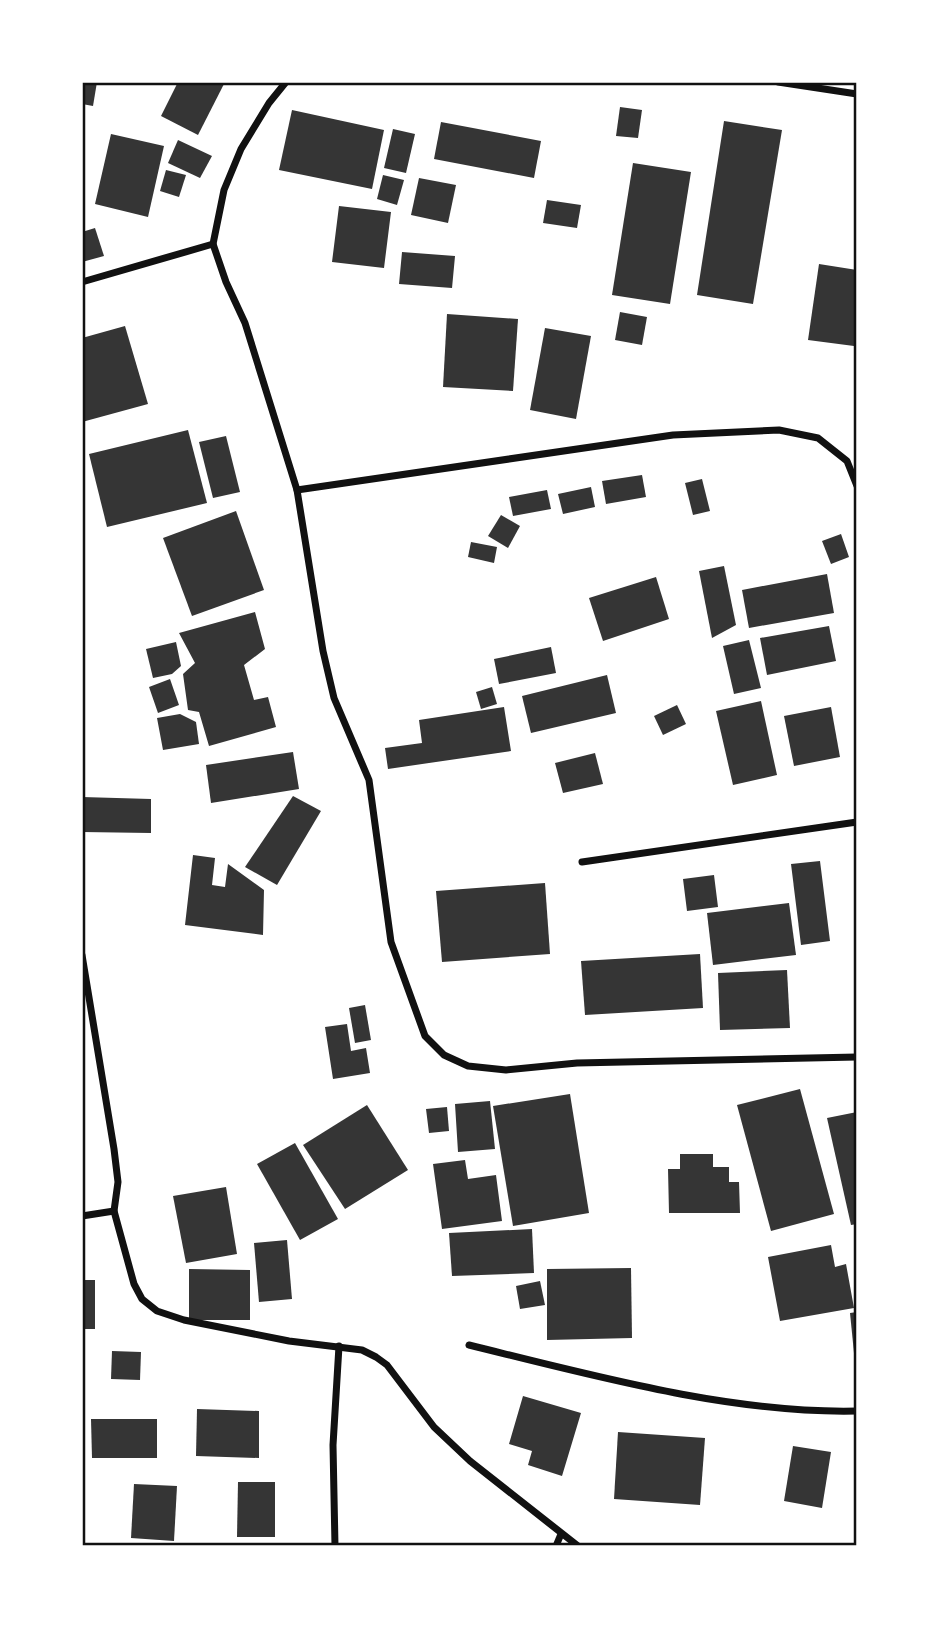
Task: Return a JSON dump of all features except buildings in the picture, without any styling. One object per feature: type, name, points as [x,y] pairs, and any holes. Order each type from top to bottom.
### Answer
[{"type":"street","points":[[286,82],[269,103],[241,149],[224,190],[213,244],[226,282],[245,323],[297,489],[323,651],[334,698],[369,780],[391,942],[425,1036],[444,1055],[468,1066],[506,1069],[577,1063],[857,1057]]},
{"type":"street","points":[[778,82],[857,94]]},
{"type":"street","points":[[82,282],[213,244]]},
{"type":"street","points":[[297,489],[673,435],[779,430],[818,438],[848,461],[857,486]]},
{"type":"street","points":[[582,862],[857,822]]},
{"type":"street","points":[[82,956],[116,1160],[118,1182],[114,1211],[134,1284],[142,1298],[157,1311],[184,1320],[289,1340],[362,1350],[387,1365],[435,1427],[461,1453],[578,1546]]},
{"type":"street","points":[[82,1216],[114,1211]]},
{"type":"street","points":[[469,1345],[588,1374],[721,1399],[828,1412],[857,1411]]},
{"type":"street","points":[[335,1546],[332,1446],[339,1346]]},
{"type":"street","points":[[556,1546],[561,1534]]}]
